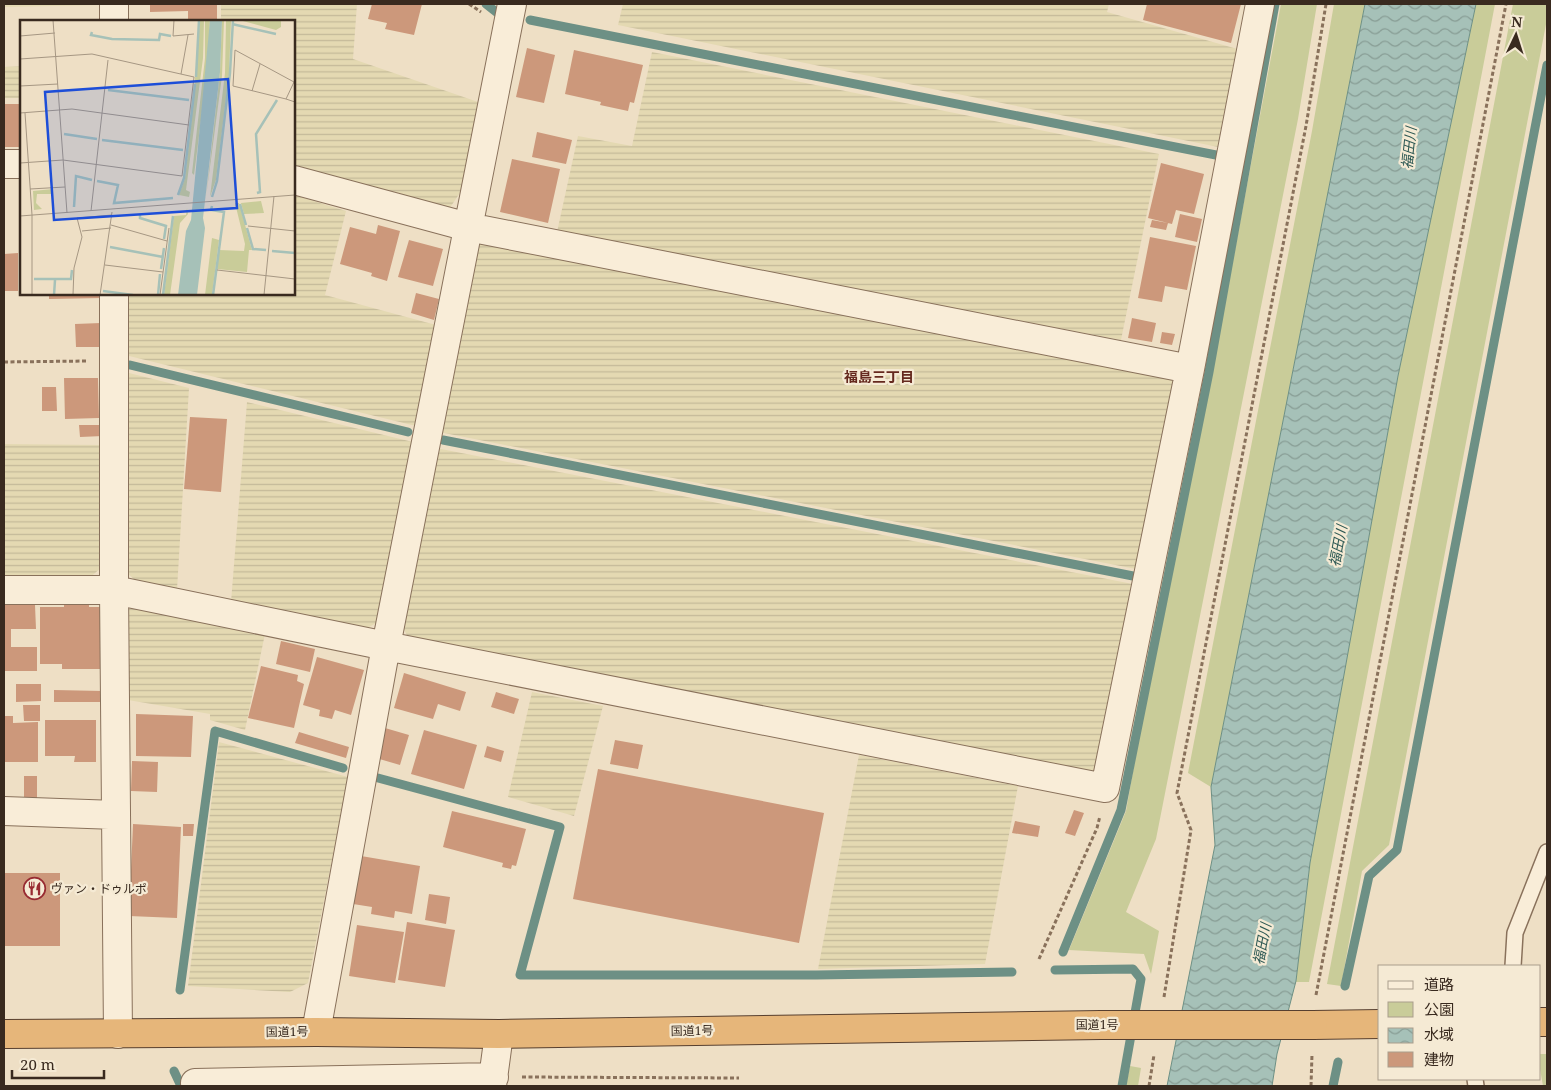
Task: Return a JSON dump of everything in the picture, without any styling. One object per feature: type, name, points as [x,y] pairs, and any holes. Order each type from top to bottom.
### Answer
[{"type":"highway","name":"国道1号","points":[[4,1034],[316,1032],[499,1034],[1101,1025],[1378,1024]]},
{"type":"street","points":[[114,4],[114,20]]},
{"type":"street","points":[[316,1032],[386,646],[512,4]]},
{"type":"street","points":[[4,590],[114,590],[386,646],[1105,788],[1190,369],[1260,4]]},
{"type":"street","points":[[4,164],[20,164]]},
{"type":"street","points":[[295,180],[468,228],[1190,369]]},
{"type":"street","points":[[114,295],[114,590],[118,1034]]},
{"type":"street","points":[[4,811],[116,815]]},
{"type":"street","points":[[196,1086],[195,1083],[493,1082],[499,1034]]},
{"type":"lane","points":[[1513,965],[1516,933],[1547,852]]},
{"type":"path","points":[[1163,999],[1191,830],[1177,793],[1306,126],[1326,4]]},
{"type":"path","points":[[1313,1025],[1318,982],[1506,4]]},
{"type":"path","points":[[4,362],[114,361]]},
{"type":"path","points":[[1039,959],[1097,828],[1105,788]]},
{"type":"path","points":[[1149,1086],[1156,1048]]},
{"type":"path","points":[[493,1082],[739,1078]]},
{"type":"shaded area","points":[[4,4],[102,4],[102,5],[4,7]]},
{"type":"shaded area","points":[[221,4],[357,4],[353,59],[481,103],[464,187],[447,212],[295,171],[295,20],[221,20]]},
{"type":"shaded area","points":[[623,4],[1109,4],[1107,12],[1241,50],[1223,148],[618,25]]},
{"type":"shaded area","points":[[652,52],[1159,154],[1121,340],[557,232],[578,136],[632,146]]},
{"type":"shaded area","points":[[20,66],[20,98],[4,98],[4,67]]},
{"type":"shaded area","points":[[295,195],[346,211],[325,295],[436,325],[416,426],[125,355],[124,295],[295,295]]},
{"type":"shaded area","points":[[491,240],[1180,378],[1141,570],[439,432],[474,245]]},
{"type":"shaded area","points":[[125,372],[189,388],[177,590],[136,581],[126,572]]},
{"type":"shaded area","points":[[247,402],[413,442],[378,622],[360,632],[231,602]]},
{"type":"shaded area","points":[[4,444],[104,445],[103,566],[86,581],[4,580]]},
{"type":"shaded area","points":[[436,448],[1138,585],[1101,768],[1091,776],[410,642],[402,625]]},
{"type":"shaded area","points":[[146,602],[266,629],[245,730],[210,720],[210,714],[128,700],[128,609]]},
{"type":"shaded area","points":[[532,692],[603,706],[574,816],[508,797]]},
{"type":"shaded area","points":[[219,742],[348,777],[308,983],[290,992],[188,986]]},
{"type":"shaded area","points":[[859,755],[1018,786],[985,964],[818,969]]},
{"type":"green space","points":[[1281,4],[1317,4],[1298,119],[1156,839],[1126,912],[1159,931],[1151,974],[1144,954],[1069,950],[1126,811],[1144,709],[1212,372]]},
{"type":"green space","points":[[1334,4],[1365,4],[1211,787],[1188,773],[1312,131]]},
{"type":"green space","points":[[1476,4],[1495,4],[1309,982],[1296,982],[1310,863],[1398,376]]},
{"type":"green space","points":[[1513,4],[1547,4],[1547,19],[1389,845],[1362,871],[1341,986],[1327,984]]},
{"type":"green space","points":[[1541,1054],[1547,1054],[1547,1086],[1543,1086]]},
{"type":"green space","points":[[1130,1066],[1141,1068],[1138,1086],[1126,1086]]},
{"type":"water","name":"福田川","points":[[1365,4],[1476,4],[1398,376],[1310,863],[1296,981],[1277,1054],[1272,1086],[1167,1086],[1215,845],[1211,787]]},
{"type":"building","points":[[150,4],[217,4],[217,20],[188,20],[188,11],[150,12]]},
{"type":"building","points":[[372,4],[422,4],[414,35],[385,29],[387,23],[368,19]]},
{"type":"building","points":[[1147,4],[1241,4],[1231,43],[1143,20]]},
{"type":"building","points":[[527,48],[555,55],[544,103],[516,97]]},
{"type":"building","points":[[574,50],[643,65],[634,103],[630,102],[628,111],[600,105],[601,102],[565,94]]},
{"type":"building","points":[[4,104],[20,104],[20,147],[4,147]]},
{"type":"building","points":[[537,132],[572,140],[566,164],[532,157]]},
{"type":"building","points":[[512,159],[560,169],[548,223],[500,212]]},
{"type":"building","points":[[1161,163],[1204,174],[1194,214],[1176,210],[1172,224],[1148,218]]},
{"type":"building","points":[[1180,214],[1202,219],[1197,242],[1175,237]]},
{"type":"building","points":[[1152,220],[1168,223],[1166,230],[1150,227]]},
{"type":"building","points":[[378,225],[400,231],[387,281],[371,276],[372,273],[340,264],[350,227],[376,234]]},
{"type":"building","points":[[1150,237],[1196,246],[1187,290],[1165,286],[1162,302],[1138,298]]},
{"type":"building","points":[[409,240],[443,249],[433,286],[398,277]]},
{"type":"building","points":[[18,253],[18,291],[4,291],[4,254]]},
{"type":"building","points":[[416,293],[439,299],[434,320],[411,313]]},
{"type":"building","points":[[49,295],[102,295],[102,298],[49,299]]},
{"type":"building","points":[[1132,318],[1156,323],[1152,342],[1128,338]]},
{"type":"building","points":[[101,323],[101,347],[76,347],[75,324]]},
{"type":"building","points":[[1162,332],[1175,334],[1172,345],[1160,343]]},
{"type":"building","points":[[64,378],[98,378],[99,418],[65,419]]},
{"type":"building","points":[[42,387],[56,387],[57,411],[42,411]]},
{"type":"building","points":[[190,417],[227,419],[221,492],[184,489]]},
{"type":"building","points":[[79,425],[103,425],[103,436],[80,437]]},
{"type":"building","points":[[64,602],[89,602],[89,607],[104,607],[104,669],[62,669],[62,664],[40,664],[40,607],[64,607]]},
{"type":"building","points":[[4,605],[35,605],[36,629],[11,629],[11,647],[37,647],[37,671],[4,671]]},
{"type":"building","points":[[281,641],[315,649],[310,672],[276,664]]},
{"type":"building","points":[[317,657],[364,670],[351,715],[335,710],[332,719],[319,716],[320,710],[303,705]]},
{"type":"building","points":[[261,666],[298,675],[297,681],[304,684],[294,728],[248,718]]},
{"type":"building","points":[[404,673],[466,692],[460,711],[438,704],[433,719],[394,708]]},
{"type":"building","points":[[16,684],[41,684],[41,701],[16,702]]},
{"type":"building","points":[[54,690],[103,691],[103,702],[54,702]]},
{"type":"building","points":[[496,692],[519,699],[514,714],[491,707]]},
{"type":"building","points":[[23,705],[40,705],[40,721],[24,721]]},
{"type":"building","points":[[136,714],[193,716],[191,757],[136,756]]},
{"type":"building","points":[[4,716],[13,716],[13,723],[38,722],[38,762],[4,762]]},
{"type":"building","points":[[45,720],[96,720],[96,762],[74,762],[75,756],[45,756]]},
{"type":"building","points":[[385,728],[409,735],[400,765],[376,758]]},
{"type":"building","points":[[424,730],[477,745],[464,789],[411,774]]},
{"type":"building","points":[[299,732],[349,747],[346,758],[295,743]]},
{"type":"building","points":[[615,740],[643,745],[638,769],[610,764]]},
{"type":"building","points":[[487,746],[504,751],[501,762],[484,757]]},
{"type":"building","points":[[132,761],[158,762],[157,792],[131,791]]},
{"type":"building","points":[[598,769],[824,813],[799,943],[573,899]]},
{"type":"building","points":[[24,776],[37,776],[37,799],[24,799]]},
{"type":"building","points":[[1074,810],[1084,813],[1075,836],[1065,833]]},
{"type":"building","points":[[452,811],[526,829],[516,866],[512,865],[511,869],[502,867],[503,863],[443,847]]},
{"type":"building","points":[[1015,821],[1040,826],[1038,837],[1012,833]]},
{"type":"building","points":[[133,824],[181,827],[177,918],[129,916]]},
{"type":"building","points":[[183,824],[194,824],[193,836],[183,836]]},
{"type":"building","points":[[361,856],[420,866],[412,914],[395,911],[394,918],[371,914],[372,907],[353,904]]},
{"type":"building","points":[[4,873],[60,873],[60,946],[4,946]]},
{"type":"building","points":[[429,894],[450,897],[446,924],[425,920]]},
{"type":"building","points":[[407,922],[455,930],[445,987],[398,980]]},
{"type":"building","points":[[357,925],[404,932],[395,983],[349,976]]},
{"type":"waterway","points":[[486,4],[500,15]]},
{"type":"waterway","points":[[1063,952],[1121,810],[1209,372],[1275,4]]},
{"type":"waterway","points":[[530,20],[1216,155]]},
{"type":"waterway","points":[[1345,986],[1369,876],[1397,850],[1547,65]]},
{"type":"waterway","points":[[130,365],[408,432]]},
{"type":"waterway","points":[[443,440],[1133,576]]},
{"type":"waterway","points":[[180,990],[215,731],[343,768]]},
{"type":"waterway","points":[[378,778],[560,827],[520,975],[816,975],[1012,972]]},
{"type":"waterway","points":[[1055,970],[1133,969],[1141,979],[1122,1086]]},
{"type":"waterway","points":[[1333,1086],[1338,1062]]},
{"type":"waterway","points":[[174,1071],[181,1086]]},
{"type":"place","name":"ヴァン・ドゥルポ","points":[[35,889]]},
{"type":"district","name":"福島三丁目","points":[[879,377]]}]
